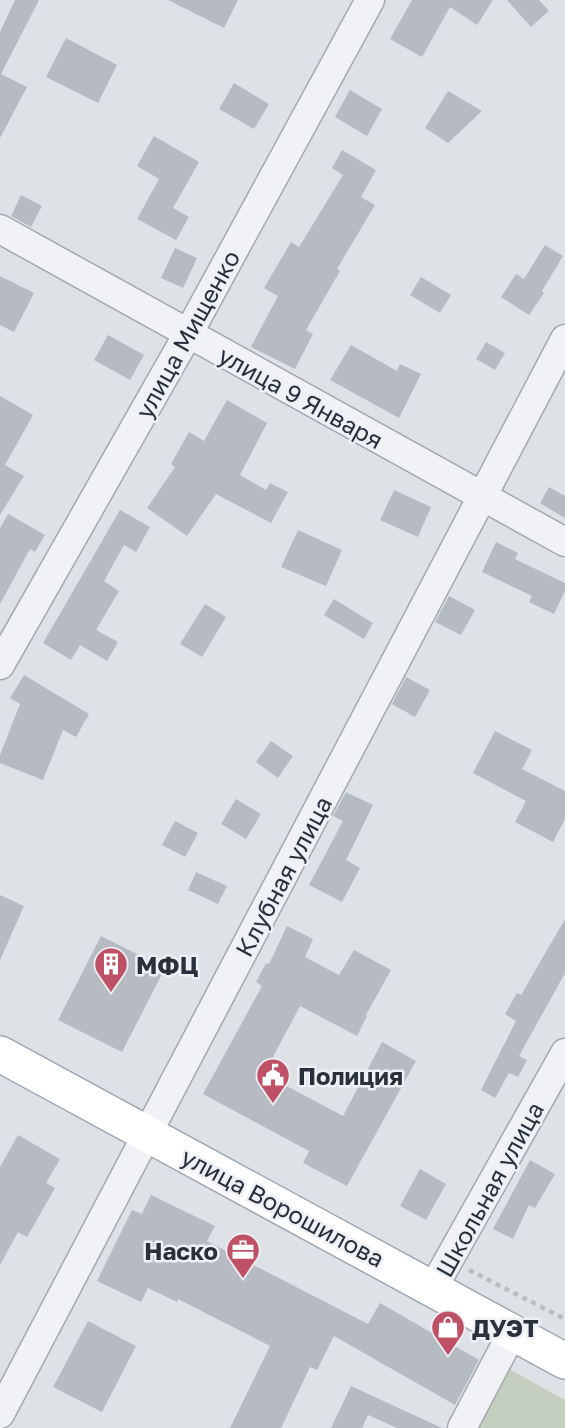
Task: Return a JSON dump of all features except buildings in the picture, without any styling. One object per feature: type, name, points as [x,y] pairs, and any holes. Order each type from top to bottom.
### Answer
[{"type":"main road","name":"улица Ворошилова","points":[[0,1054],[147,1134],[441,1274],[512,1333],[565,1361]]},
{"type":"street","name":"улица Мищенко","points":[[0,665],[188,334],[370,0]]},
{"type":"street","name":"улица 9 Января","points":[[0,229],[565,542]]},
{"type":"street","name":"Клубная улица","points":[[0,1414],[565,339]]},
{"type":"street","name":"Школьная улица","points":[[441,1274],[565,1053]]},
{"type":"street","points":[[462,1428],[512,1333]]},
{"type":"path","points":[[441,1274],[565,1320]]},
{"type":"green space","points":[[507,1368],[565,1400],[565,1428],[475,1428]]},
{"type":"place","name":"МФЦ","points":[[111,994]]},
{"type":"place","name":"Полиция","points":[[273,1105]]},
{"type":"place","name":"Наско","points":[[243,1280]]},
{"type":"place","name":"ДУЭТ","points":[[448,1357]]}]
